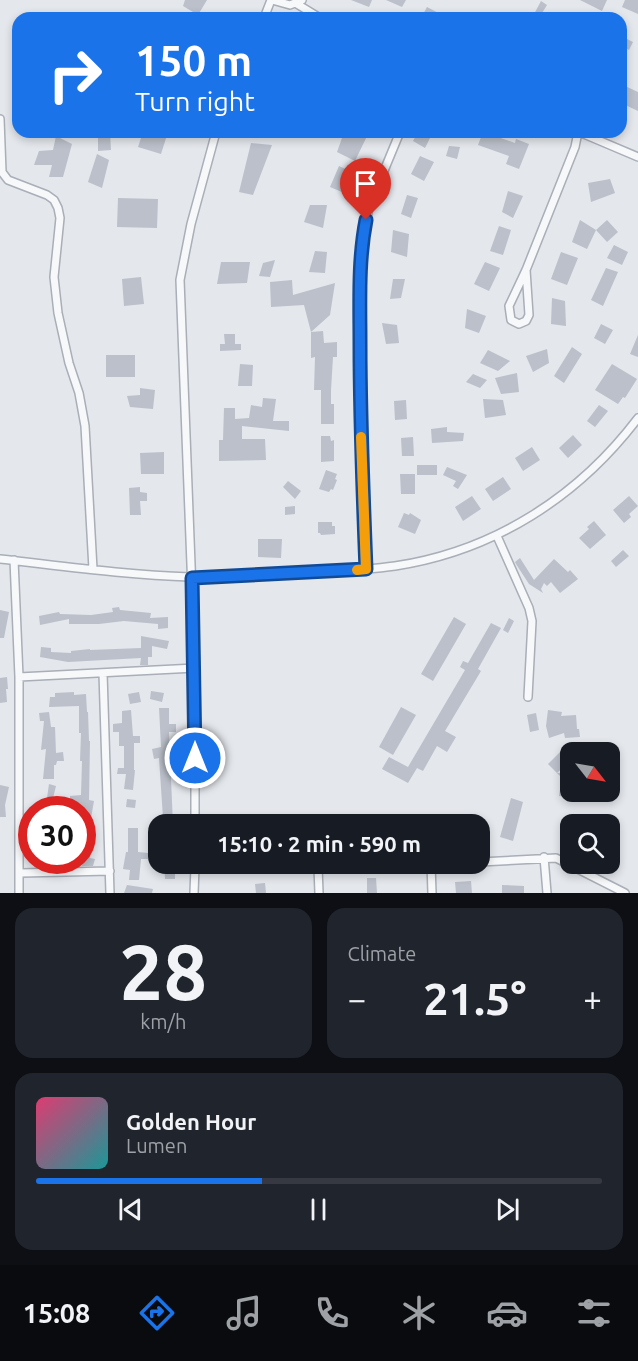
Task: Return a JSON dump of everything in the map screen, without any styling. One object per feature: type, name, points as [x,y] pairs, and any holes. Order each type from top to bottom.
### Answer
[{"type":"street","points":[[272,0],[290,5],[300,2],[312,12]]},
{"type":"street","points":[[0,119],[2,172],[8,180],[47,195],[54,200],[58,208],[60,218],[54,277],[58,313],[69,363],[79,393],[85,426],[93,569]]},
{"type":"street","points":[[195,814],[195,668],[180,280],[191,224],[214,138]]},
{"type":"street","points":[[366,569],[360,419],[360,258],[369,207],[398,138]]},
{"type":"street","points":[[526,270],[528,315],[526,321],[519,324],[511,320],[509,306],[526,270],[577,138]]},
{"type":"street","points":[[593,138],[638,157]]},
{"type":"street","points":[[0,559],[192,578],[366,569],[424,559],[497,536],[538,513],[567,493],[605,458],[638,418]]},
{"type":"street","points":[[497,536],[529,608],[532,621],[528,697]]},
{"type":"street","points":[[14,560],[19,677],[20,796]]},
{"type":"street","points":[[19,677],[195,668]]},
{"type":"street","points":[[103,673],[110,893]]},
{"type":"street","points":[[544,857],[547,893]]},
{"type":"street","points":[[490,862],[556,858],[625,893]]},
{"type":"street","points":[[96,871],[110,871]]},
{"type":"street","points":[[19,893],[21,874]]},
{"type":"street","points":[[194,893],[195,874]]},
{"type":"street","points":[[318,874],[319,893]]},
{"type":"street","points":[[430,874],[432,893]]},
{"type":"building","points":[[185,0],[207,0],[200,12],[193,12],[183,6]]},
{"type":"building","points":[[351,0],[372,0],[369,7]]},
{"type":"building","points":[[386,0],[406,0],[402,7]]},
{"type":"building","points":[[580,0],[607,0],[602,11]]},
{"type":"building","points":[[625,0],[638,0],[638,14],[622,7]]},
{"type":"building","points":[[541,1],[547,5],[543,12],[535,12]]},
{"type":"building","points":[[427,7],[437,12],[424,12]]},
{"type":"building","points":[[627,39],[633,42],[629,50],[627,49]]},
{"type":"building","points":[[627,87],[638,92],[638,111],[627,106]]},
{"type":"building","points":[[56,138],[72,144],[63,177],[49,177],[52,165],[34,165],[39,151],[53,150]]},
{"type":"building","points":[[98,138],[110,138],[111,150],[98,151]]},
{"type":"building","points":[[141,138],[166,138],[161,154],[138,147]]},
{"type":"building","points":[[342,138],[366,138],[355,161],[337,152]]},
{"type":"building","points":[[415,138],[430,138],[425,148],[413,141]]},
{"type":"building","points":[[481,138],[500,138],[515,143],[516,139],[529,144],[519,169],[506,164],[509,156],[478,145]]},
{"type":"building","points":[[251,143],[272,145],[253,195],[239,192]]},
{"type":"building","points":[[449,146],[460,147],[457,159],[446,156]]},
{"type":"building","points":[[97,154],[109,160],[102,188],[88,182]]},
{"type":"building","points":[[420,156],[434,162],[424,181],[411,174]]},
{"type":"building","points":[[339,166],[356,174],[349,195],[330,187]]},
{"type":"building","points":[[610,179],[615,193],[591,202],[588,183]]},
{"type":"building","points":[[508,191],[523,196],[513,218],[502,212]]},
{"type":"building","points":[[407,195],[418,198],[411,218],[401,214]]},
{"type":"building","points":[[118,198],[158,199],[157,228],[117,227]]},
{"type":"building","points":[[310,205],[327,205],[323,228],[304,222]]},
{"type":"building","points":[[580,220],[596,230],[587,249],[572,242]]},
{"type":"building","points":[[607,220],[618,232],[607,242],[596,230]]},
{"type":"building","points":[[499,226],[511,230],[503,255],[490,251]]},
{"type":"building","points":[[393,230],[409,234],[407,257],[391,252]]},
{"type":"building","points":[[614,245],[628,252],[622,265],[607,258]]},
{"type":"building","points":[[315,251],[327,252],[325,273],[309,272]]},
{"type":"building","points":[[561,252],[578,258],[567,285],[551,279]]},
{"type":"building","points":[[275,260],[270,277],[259,276],[263,263]]},
{"type":"building","points":[[221,262],[250,262],[247,283],[217,284]]},
{"type":"building","points":[[485,262],[500,268],[489,291],[474,284]]},
{"type":"building","points":[[606,268],[618,272],[603,306],[591,300]]},
{"type":"building","points":[[141,277],[144,304],[124,306],[122,279]]},
{"type":"building","points":[[393,279],[405,279],[401,298],[390,299]]},
{"type":"building","points":[[292,280],[293,295],[335,283],[330,315],[311,332],[304,305],[271,307],[270,282]]},
{"type":"building","points":[[552,298],[565,301],[566,326],[551,324]]},
{"type":"building","points":[[467,309],[486,316],[479,333],[465,328]]},
{"type":"building","points":[[382,323],[397,325],[399,343],[386,344]]},
{"type":"building","points":[[601,324],[613,330],[605,344],[594,338]]},
{"type":"building","points":[[323,331],[324,343],[337,342],[337,357],[333,357],[331,390],[334,424],[321,424],[321,390],[314,390],[315,357],[311,358],[311,332]]},
{"type":"building","points":[[224,334],[235,334],[235,344],[241,344],[241,350],[220,351],[220,344],[225,344]]},
{"type":"building","points":[[638,335],[638,357],[630,354]]},
{"type":"building","points":[[572,347],[582,354],[564,383],[554,376]]},
{"type":"building","points":[[547,349],[549,363],[533,372],[526,356]]},
{"type":"building","points":[[488,350],[510,361],[498,371],[480,363]]},
{"type":"building","points":[[106,355],[135,355],[135,377],[106,377]]},
{"type":"building","points":[[240,364],[253,365],[252,386],[238,386]]},
{"type":"building","points":[[612,364],[637,379],[625,398],[623,397],[618,404],[595,390]]},
{"type":"building","points":[[517,373],[519,392],[501,394],[495,378]]},
{"type":"building","points":[[473,374],[487,380],[480,388],[466,382]]},
{"type":"building","points":[[140,388],[155,390],[153,409],[130,407],[127,396],[140,395]]},
{"type":"building","points":[[263,398],[276,399],[273,421],[289,421],[289,431],[242,426],[242,439],[265,439],[266,460],[219,461],[219,440],[223,440],[224,408],[235,408],[235,419],[249,418],[251,405],[262,407]]},
{"type":"building","points":[[483,399],[503,400],[506,415],[485,418]]},
{"type":"building","points":[[406,400],[407,419],[395,420],[394,401]]},
{"type":"building","points":[[599,405],[608,411],[595,427],[587,421]]},
{"type":"building","points":[[447,427],[447,432],[464,433],[463,441],[432,443],[431,429]]},
{"type":"building","points":[[573,435],[582,445],[568,458],[559,448]]},
{"type":"building","points":[[321,436],[330,436],[331,441],[334,440],[334,461],[321,462]]},
{"type":"building","points":[[413,437],[414,456],[402,456],[401,438]]},
{"type":"building","points":[[532,447],[540,460],[523,471],[515,458]]},
{"type":"building","points":[[164,452],[164,474],[141,474],[140,453]]},
{"type":"building","points":[[417,465],[437,465],[437,475],[417,475]]},
{"type":"building","points":[[447,467],[467,475],[458,489],[453,486],[456,481],[443,475]]},
{"type":"building","points":[[326,470],[337,474],[333,490],[329,492],[319,489]]},
{"type":"building","points":[[400,474],[415,474],[415,494],[401,494]]},
{"type":"building","points":[[503,477],[511,489],[493,501],[485,489]]},
{"type":"building","points":[[288,481],[301,491],[295,499],[283,487]]},
{"type":"building","points":[[140,487],[140,492],[147,493],[147,501],[140,501],[141,515],[130,515],[129,488]]},
{"type":"building","points":[[472,496],[481,509],[463,521],[455,507]]},
{"type":"building","points":[[629,496],[638,506],[629,514],[631,517],[624,523],[613,510]]},
{"type":"building","points":[[295,506],[295,514],[285,515],[285,507]]},
{"type":"building","points":[[404,513],[409,515],[410,513],[421,520],[415,534],[398,527]]},
{"type":"building","points":[[594,521],[606,535],[590,549],[579,538]]},
{"type":"building","points":[[318,522],[332,522],[332,526],[335,526],[335,534],[321,535],[318,533]]},
{"type":"building","points":[[258,539],[282,539],[281,558],[258,557]]},
{"type":"building","points":[[623,550],[629,556],[616,567],[611,561]]},
{"type":"building","points":[[520,558],[534,580],[554,559],[578,579],[560,593],[551,582],[547,586],[544,583],[541,589],[543,593],[529,584],[515,562]]},
{"type":"building","points":[[119,607],[120,610],[151,613],[150,618],[168,617],[168,628],[158,629],[158,624],[124,621],[69,624],[69,619],[40,625],[39,616],[59,612],[60,614],[91,615],[113,612],[112,608]]},
{"type":"building","points":[[0,610],[9,612],[4,638],[0,638]]},
{"type":"building","points":[[454,617],[466,624],[433,681],[421,674]]},
{"type":"building","points":[[509,618],[514,621],[508,633],[503,630]]},
{"type":"building","points":[[491,623],[501,628],[478,669],[481,671],[445,731],[456,737],[447,752],[437,746],[423,771],[417,768],[408,783],[382,769],[389,757],[408,767],[465,670],[460,667],[463,661],[468,663]]},
{"type":"building","points":[[141,636],[169,641],[167,649],[152,646],[152,657],[148,657],[148,665],[140,665],[141,658],[68,662],[40,657],[41,647],[51,648],[51,652],[71,653],[71,651],[90,649],[141,648]]},
{"type":"building","points":[[7,677],[7,702],[0,703],[0,678]]},
{"type":"building","points":[[151,691],[164,693],[162,702],[150,699]]},
{"type":"building","points":[[139,692],[141,702],[130,704],[128,694]]},
{"type":"building","points":[[55,693],[86,694],[90,741],[89,796],[70,796],[81,795],[79,706],[49,707],[50,697],[55,697]]},
{"type":"building","points":[[401,707],[416,715],[393,755],[379,747]]},
{"type":"building","points":[[159,708],[169,708],[169,724],[176,724],[176,732],[169,732],[173,814],[163,814],[159,758],[154,759],[152,749],[161,747]]},
{"type":"building","points":[[131,710],[133,736],[140,736],[140,743],[134,743],[133,790],[124,789],[126,774],[117,774],[118,768],[124,768],[124,746],[119,746],[119,732],[113,732],[113,724],[122,723],[122,711]]},
{"type":"building","points":[[548,710],[562,712],[561,716],[576,715],[580,737],[565,738],[564,733],[549,738],[546,726]]},
{"type":"building","points":[[49,712],[51,727],[55,727],[56,753],[63,752],[64,761],[57,761],[54,765],[54,779],[43,779],[46,749],[41,750],[44,721],[40,721],[39,713]]},
{"type":"building","points":[[536,713],[539,730],[530,732],[527,715]]},
{"type":"building","points":[[560,752],[560,770],[557,773],[548,764]]},
{"type":"building","points":[[49,784],[56,786],[54,796],[47,796]]},
{"type":"building","points":[[0,785],[9,787],[5,805],[6,817],[0,817]]},
{"type":"building","points":[[511,798],[523,802],[513,841],[500,837]]},
{"type":"building","points":[[127,799],[136,800],[135,808],[126,807]]},
{"type":"building","points":[[128,828],[138,828],[138,852],[148,853],[148,859],[141,859],[139,880],[129,880],[130,870],[123,869],[126,852],[128,852]]},
{"type":"building","points":[[165,874],[175,874],[175,879],[165,879]]},
{"type":"building","points":[[367,878],[376,878],[377,893],[367,893]]},
{"type":"building","points":[[471,881],[472,893],[456,893],[455,882]]},
{"type":"building","points":[[265,883],[266,893],[256,893],[255,884]]},
{"type":"building","points":[[127,885],[153,889],[152,893],[124,893]]},
{"type":"building","points":[[502,885],[524,886],[524,893],[502,893]]},
{"type":"slow traffic","points":[[357,570],[366,569],[361,437]]},
{"type":"route","points":[[195,758],[192,578],[366,569],[360,419],[359,285],[360,258],[366,220]]}]
